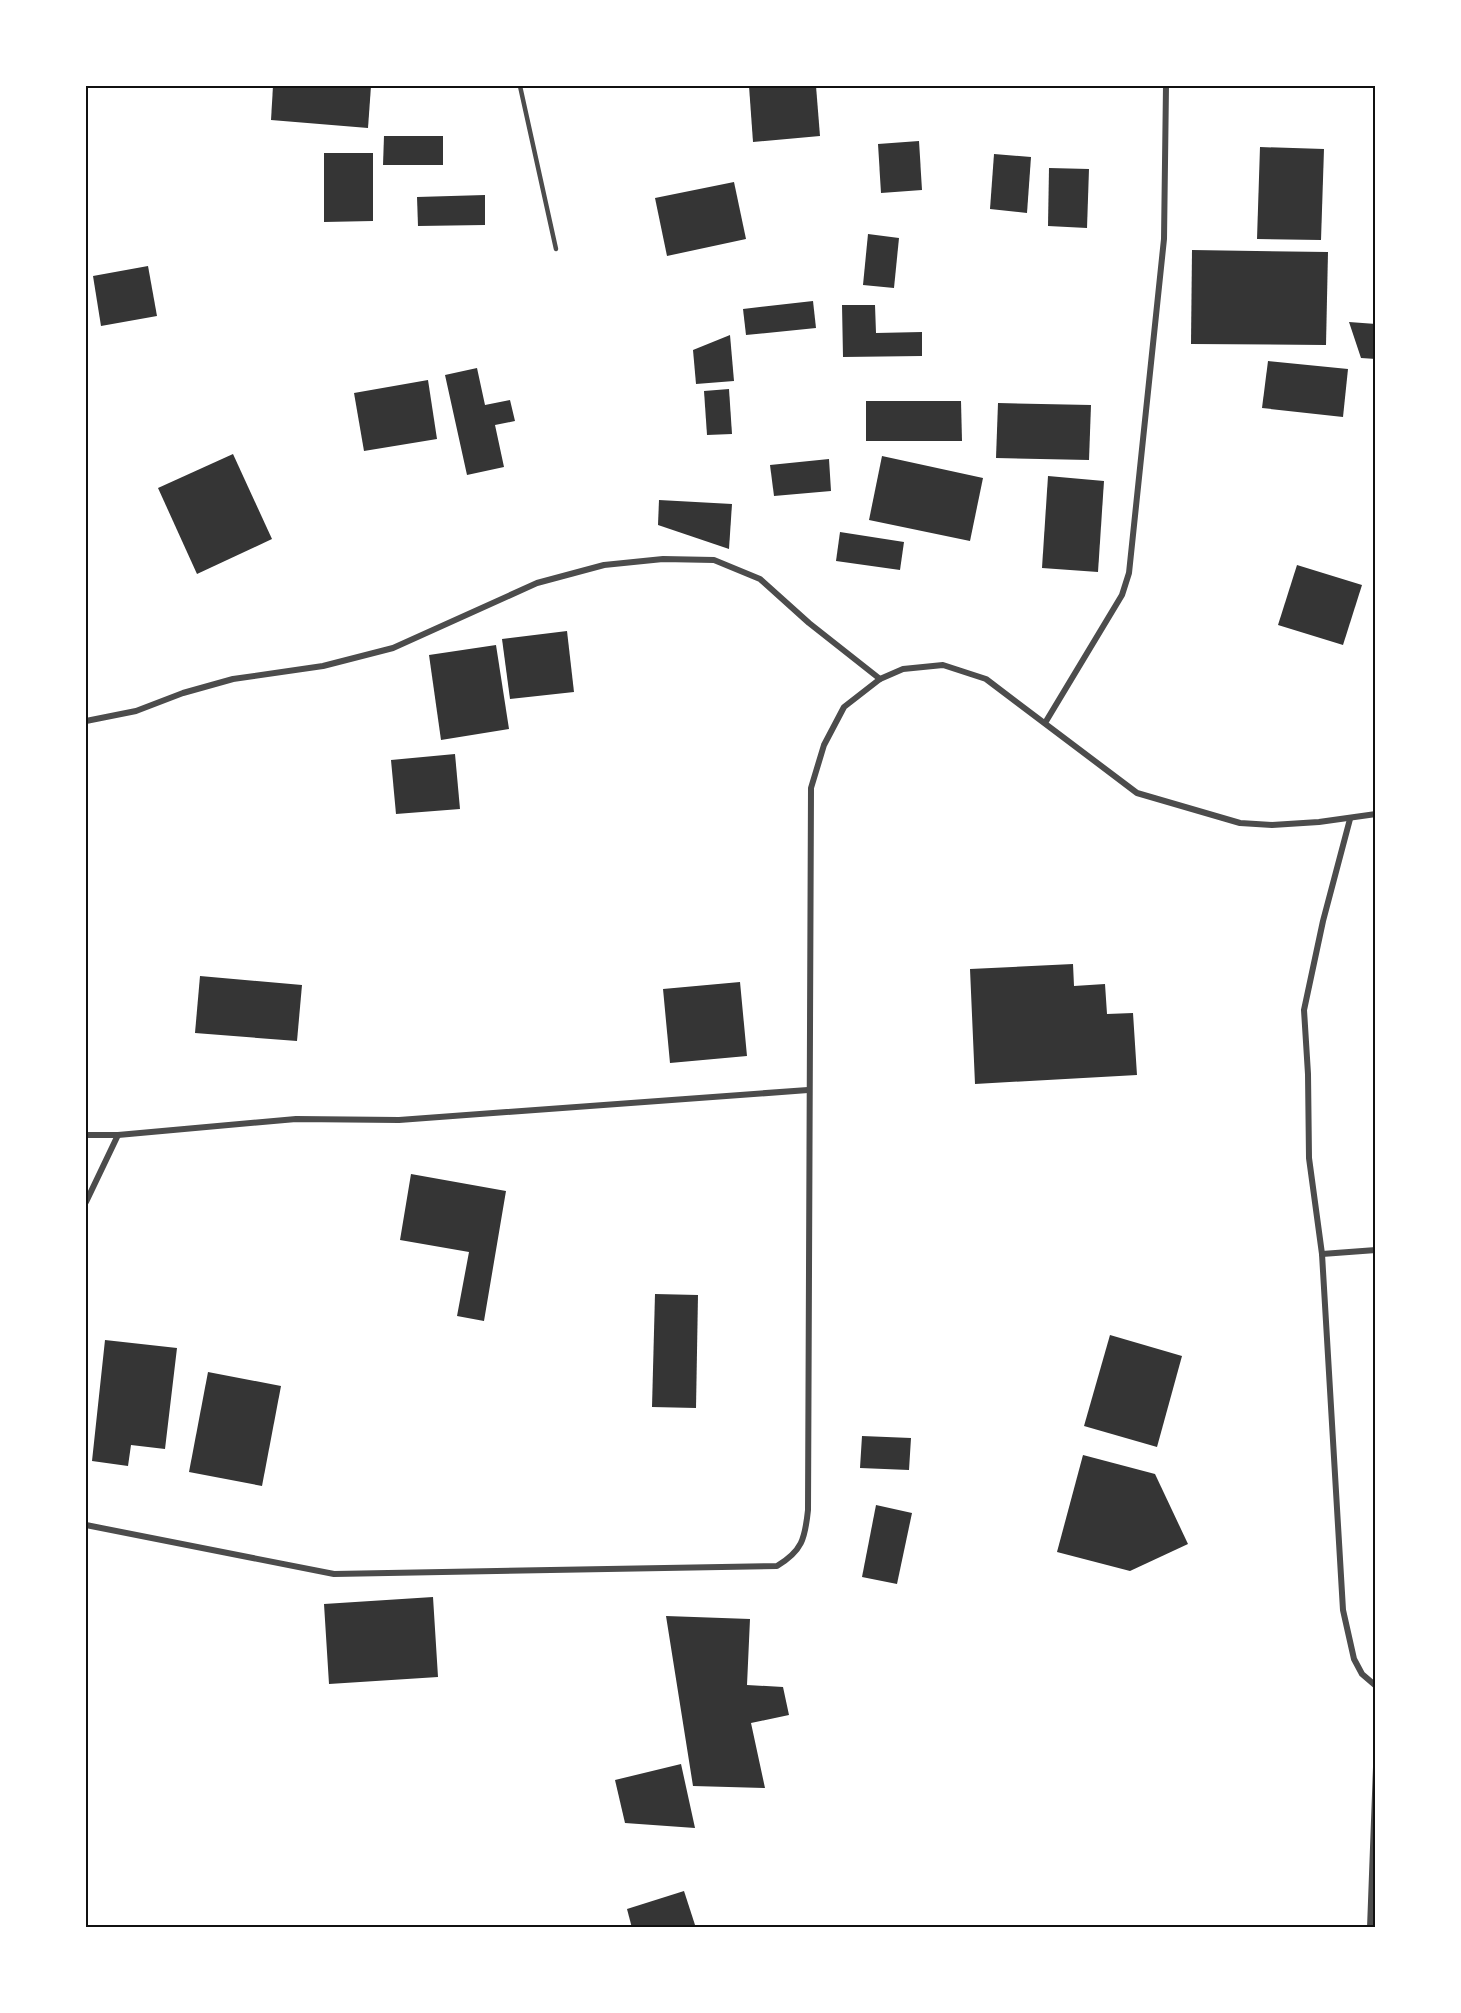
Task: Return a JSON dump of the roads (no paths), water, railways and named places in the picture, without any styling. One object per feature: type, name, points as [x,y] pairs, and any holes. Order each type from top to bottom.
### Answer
[{"type":"street","points":[[1045,723],[1122,595],[1129,573],[1164,239],[1166,86]]},
{"type":"street","points":[[86,721],[136,711],[183,693],[233,679],[322,666],[393,648],[537,583],[604,565],[663,560],[714,560],[760,579],[809,623],[880,679]]},
{"type":"street","points":[[86,1525],[334,1574],[777,1566],[799,1549],[806,1531],[808,1510],[811,788],[824,744],[844,707],[880,679],[903,669],[943,665],[986,679],[1137,793],[1240,823],[1272,825],[1350,819],[1376,814]]},
{"type":"street","points":[[1350,819],[1323,921],[1304,1010],[1308,1074],[1309,1158],[1322,1254],[1343,1610],[1354,1659],[1362,1674],[1376,1686]]},
{"type":"street","points":[[86,1135],[118,1135],[296,1119],[399,1120],[808,1090]]},
{"type":"street","points":[[86,1202],[118,1135]]},
{"type":"street","points":[[1322,1254],[1376,1250]]},
{"type":"street","points":[[1370,1928],[1376,1767]]},
{"type":"lane","points":[[520,86],[556,249]]}]
